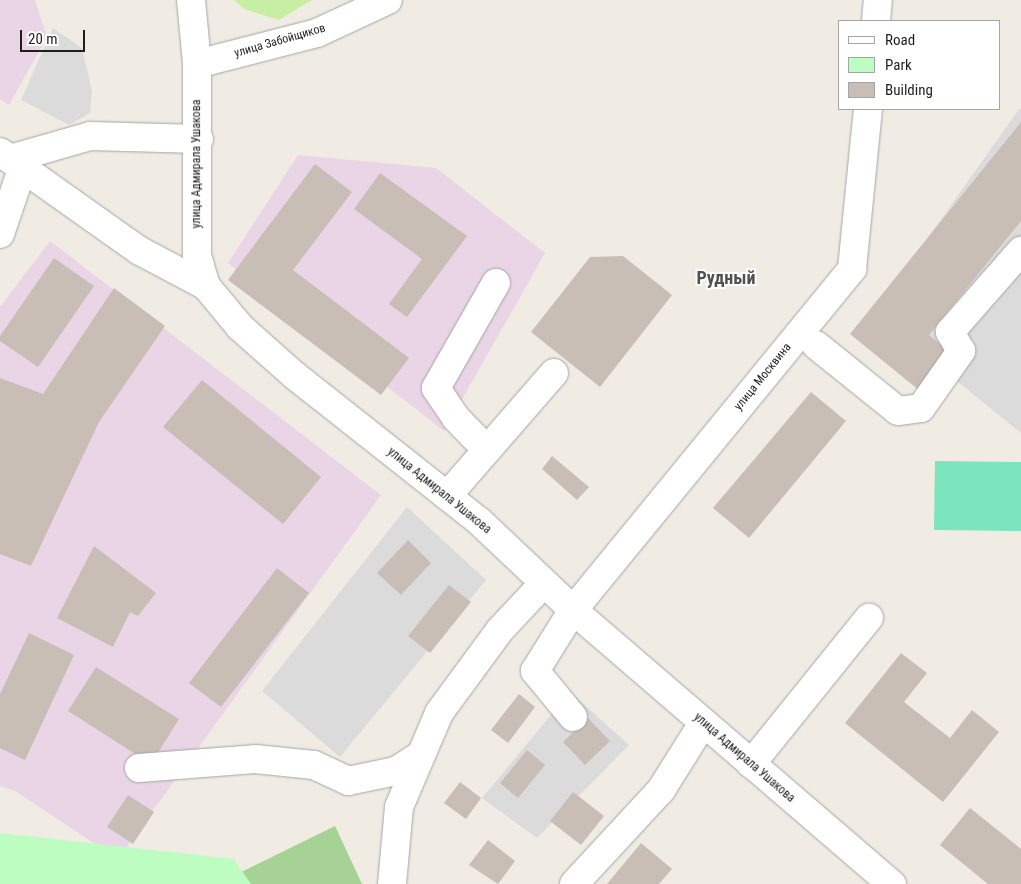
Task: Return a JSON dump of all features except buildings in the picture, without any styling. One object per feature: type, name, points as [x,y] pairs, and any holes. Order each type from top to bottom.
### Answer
[{"type":"street","name":"улица Адмирала Ушакова","points":[[191,0],[197,64],[197,255],[206,286],[240,327],[287,369],[447,496],[573,610],[892,884]]},
{"type":"street","name":"улица Забойщиков","points":[[197,64],[318,32],[388,0]]},
{"type":"street","points":[[876,20],[878,0]]},
{"type":"street","name":"улица Москвина","points":[[573,717],[536,671],[573,610],[852,269],[868,110]]},
{"type":"street","points":[[11,160],[90,136],[198,139]]},
{"type":"street","points":[[0,234],[11,160]]},
{"type":"street","points":[[11,160],[140,251],[206,286]]},
{"type":"street","points":[[816,345],[898,411],[920,408],[961,351],[950,332],[1021,251]]},
{"type":"street","points":[[487,450],[456,418],[436,388],[496,283]]},
{"type":"street","points":[[447,496],[554,374]]},
{"type":"street","points":[[392,884],[399,807],[439,713],[500,630],[544,583]]},
{"type":"street","points":[[751,764],[869,618]]},
{"type":"street","points":[[574,884],[661,790],[703,723]]},
{"type":"street","points":[[139,768],[255,759],[314,765],[348,781],[396,771],[421,755]]},
{"type":"shaded area","points":[[0,0],[35,0],[47,37],[9,105],[0,99]]},
{"type":"shaded area","points":[[53,28],[82,48],[92,91],[90,113],[69,125],[21,100]]},
{"type":"shaded area","points":[[1019,109],[1021,109],[1021,433],[874,314]]},
{"type":"shaded area","points":[[298,155],[436,168],[545,253],[444,431],[228,263]]},
{"type":"shaded area","points":[[50,241],[381,495],[118,859],[15,791],[0,786],[0,307]]},
{"type":"shaded area","points":[[407,507],[486,580],[340,757],[262,691]]},
{"type":"shaded area","points":[[570,692],[629,745],[537,838],[482,798]]},
{"type":"green space","points":[[234,0],[312,0],[279,20],[244,9]]},
{"type":"green space","points":[[935,461],[1021,462],[1021,531],[934,530]]},
{"type":"green space","points":[[335,826],[362,884],[217,884]]},
{"type":"green space","points":[[0,833],[234,859],[251,884],[0,884]]},
{"type":"district","name":"Рудный","points":[[726,278]]}]
